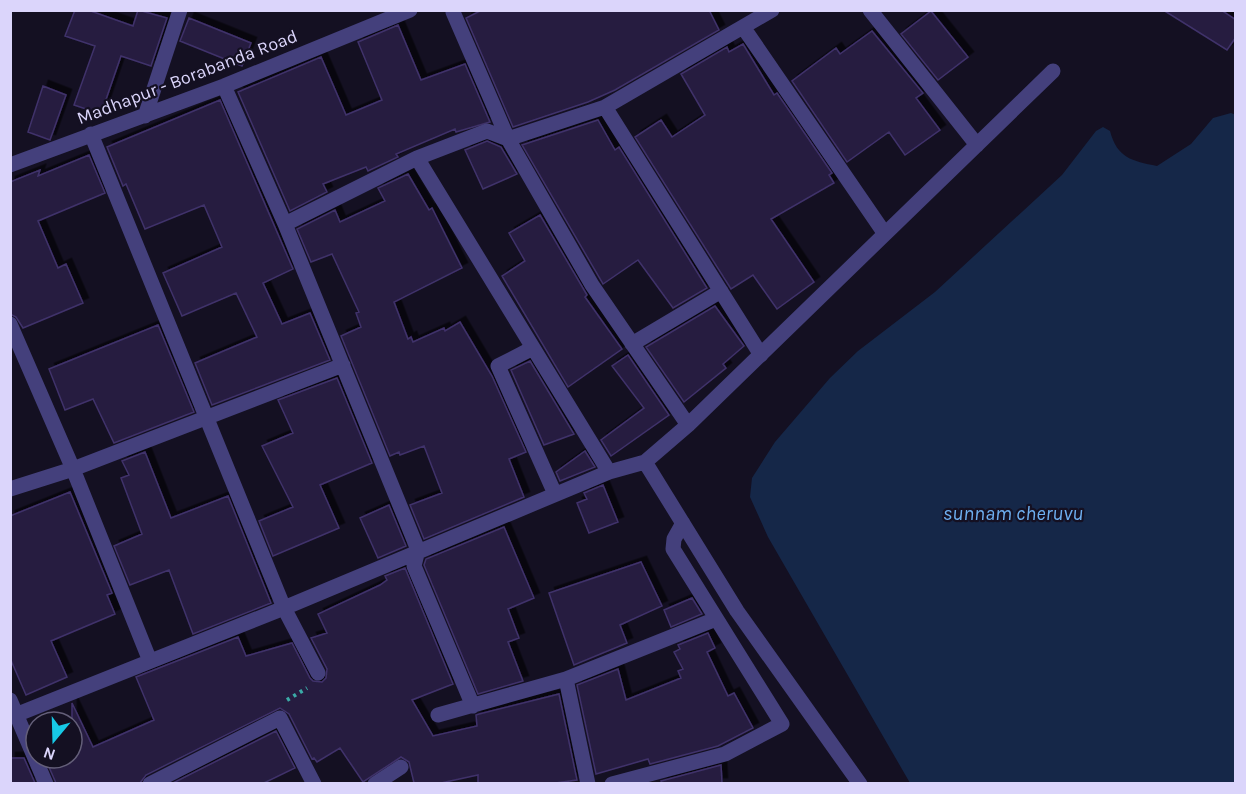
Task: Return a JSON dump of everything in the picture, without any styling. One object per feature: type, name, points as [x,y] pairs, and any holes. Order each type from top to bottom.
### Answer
[{"type":"street","points":[[145,116],[180,10]]},
{"type":"street","name":"Madhapur - Borabanda Road","points":[[10,165],[224,86],[410,10]]},
{"type":"street","points":[[285,224],[417,158],[487,131],[508,139],[605,107],[772,10]]},
{"type":"street","points":[[870,10],[977,145]]},
{"type":"street","points":[[451,11],[508,139],[592,285],[688,425]]},
{"type":"street","points":[[743,27],[885,234]]},
{"type":"street","points":[[18,714],[284,608],[609,472],[645,462],[688,425],[1053,71]]},
{"type":"street","points":[[224,86],[344,365],[418,550],[414,566],[473,706]]},
{"type":"street","points":[[605,107],[761,355]]},
{"type":"street","points":[[92,134],[284,608],[318,673]]},
{"type":"street","points":[[417,158],[609,472]]},
{"type":"street","points":[[632,344],[721,291]]},
{"type":"street","points":[[10,324],[73,469],[150,661]]},
{"type":"street","points":[[533,348],[498,366],[555,494]]},
{"type":"street","points":[[10,489],[73,469],[344,365]]},
{"type":"street","points":[[645,462],[737,610],[860,783]]},
{"type":"street","points":[[612,783],[725,754],[782,724],[674,549],[674,539],[683,523]]},
{"type":"street","points":[[438,715],[566,679],[716,619]]},
{"type":"street","points":[[566,679],[588,783]]},
{"type":"street","points":[[10,700],[46,783]]},
{"type":"street","points":[[150,783],[280,718],[314,783]]},
{"type":"street","points":[[375,783],[401,767]]},
{"type":"path","points":[[280,718],[282,704],[317,682],[318,673]]},
{"type":"water","name":"sunnam cheruvu","points":[[1231,113],[1236,115],[1235,783],[910,783],[768,537],[750,497],[752,478],[775,442],[830,378],[858,351],[935,292],[1062,175],[1096,131],[1103,127],[1110,131],[1117,147],[1127,157],[1157,166],[1191,144],[1213,118]]},
{"type":"building","points":[[75,10],[88,10],[133,26],[138,10],[167,18],[151,66],[121,56],[101,114],[74,105],[95,46],[65,36]]},
{"type":"building","points":[[482,10],[709,10],[719,30],[615,90],[588,102],[513,127],[466,18]]},
{"type":"building","points":[[1163,10],[1221,10],[1236,20],[1236,37],[1227,50]]},
{"type":"building","points":[[931,11],[968,57],[938,80],[901,34]]},
{"type":"building","points":[[189,18],[251,43],[242,66],[180,41]]},
{"type":"building","points":[[398,25],[421,80],[465,64],[490,122],[456,132],[455,129],[396,154],[398,157],[368,171],[366,167],[323,184],[327,192],[290,211],[238,92],[321,57],[346,115],[382,100],[358,42]]},
{"type":"building","points":[[872,31],[923,93],[916,98],[940,130],[905,155],[889,132],[847,162],[792,81],[836,48],[840,54]]},
{"type":"building","points":[[743,44],[774,95],[777,93],[832,173],[829,175],[834,183],[771,219],[814,282],[777,309],[753,275],[731,289],[635,137],[661,120],[672,137],[705,115],[681,74],[727,47],[729,52]]},
{"type":"building","points":[[43,86],[66,95],[50,140],[28,132]]},
{"type":"building","points":[[220,100],[293,269],[263,283],[282,324],[310,313],[330,360],[212,405],[195,363],[257,337],[236,293],[182,316],[163,273],[222,247],[204,205],[145,229],[126,184],[123,186],[107,147]]},
{"type":"building","points":[[598,120],[615,150],[619,147],[707,288],[673,308],[638,260],[603,284],[522,145]]},
{"type":"building","points":[[487,141],[501,147],[517,174],[483,189],[465,150]]},
{"type":"building","points":[[89,155],[105,193],[38,221],[58,268],[66,264],[83,303],[23,328],[16,317],[10,314],[10,182],[40,170],[38,176]]},
{"type":"building","points":[[408,174],[429,210],[432,208],[462,268],[394,302],[408,339],[411,337],[413,342],[444,328],[445,331],[460,322],[492,376],[526,452],[509,459],[524,497],[424,539],[410,505],[442,493],[424,446],[400,455],[399,452],[390,456],[341,336],[361,327],[356,313],[359,312],[332,254],[311,262],[297,229],[335,210],[340,222],[385,201],[378,188]]},
{"type":"building","points":[[540,215],[587,295],[585,297],[622,349],[568,387],[502,276],[525,261],[509,233]]},
{"type":"building","points":[[715,306],[744,346],[723,364],[726,368],[684,402],[646,347]]},
{"type":"building","points":[[158,325],[194,412],[114,443],[93,399],[65,410],[49,369]]},
{"type":"building","points":[[628,355],[669,415],[611,456],[601,440],[644,408],[612,366]]},
{"type":"building","points":[[530,361],[574,434],[544,445],[511,370]]},
{"type":"building","points":[[337,378],[372,463],[320,485],[339,528],[273,556],[259,521],[293,507],[262,446],[293,433],[278,400]]},
{"type":"building","points":[[585,451],[595,467],[560,481],[556,472]]},
{"type":"building","points":[[145,452],[171,518],[228,496],[271,603],[193,634],[169,570],[130,585],[114,546],[142,534],[121,478],[129,475],[122,461]]},
{"type":"building","points":[[603,485],[618,522],[589,533],[577,503],[587,499],[584,493]]},
{"type":"building","points":[[70,492],[112,593],[107,595],[115,614],[51,641],[67,677],[26,695],[10,658],[10,516]]},
{"type":"building","points":[[389,505],[406,546],[378,558],[360,518]]},
{"type":"building","points":[[504,527],[534,598],[508,609],[519,638],[508,642],[523,681],[478,694],[424,565],[426,559]]},
{"type":"building","points":[[641,562],[662,606],[620,625],[627,643],[574,665],[549,593]]},
{"type":"building","points":[[405,568],[453,684],[412,700],[433,736],[477,726],[476,715],[479,714],[559,694],[577,780],[555,783],[478,783],[478,775],[441,783],[414,783],[409,762],[401,757],[363,782],[340,748],[317,762],[314,758],[312,759],[289,714],[280,708],[146,775],[140,783],[56,783],[50,770],[84,770],[84,728],[93,747],[154,720],[136,677],[238,637],[246,656],[292,643],[310,678],[313,681],[322,682],[326,678],[327,669],[311,638],[327,633],[318,614],[380,585],[387,580],[385,576]]},
{"type":"building","points":[[692,598],[702,614],[671,627],[664,610]]},
{"type":"building","points":[[708,633],[715,648],[707,652],[728,696],[734,693],[753,728],[718,746],[650,764],[648,759],[596,774],[577,685],[618,669],[626,700],[681,678],[678,671],[683,669],[674,652],[680,649],[678,645]]},
{"type":"building","points":[[276,731],[295,768],[264,783],[173,783]]},
{"type":"building","points":[[10,758],[24,758],[24,770],[29,770],[35,783],[10,783]]},
{"type":"building","points":[[721,765],[722,783],[662,783],[661,781]]}]
